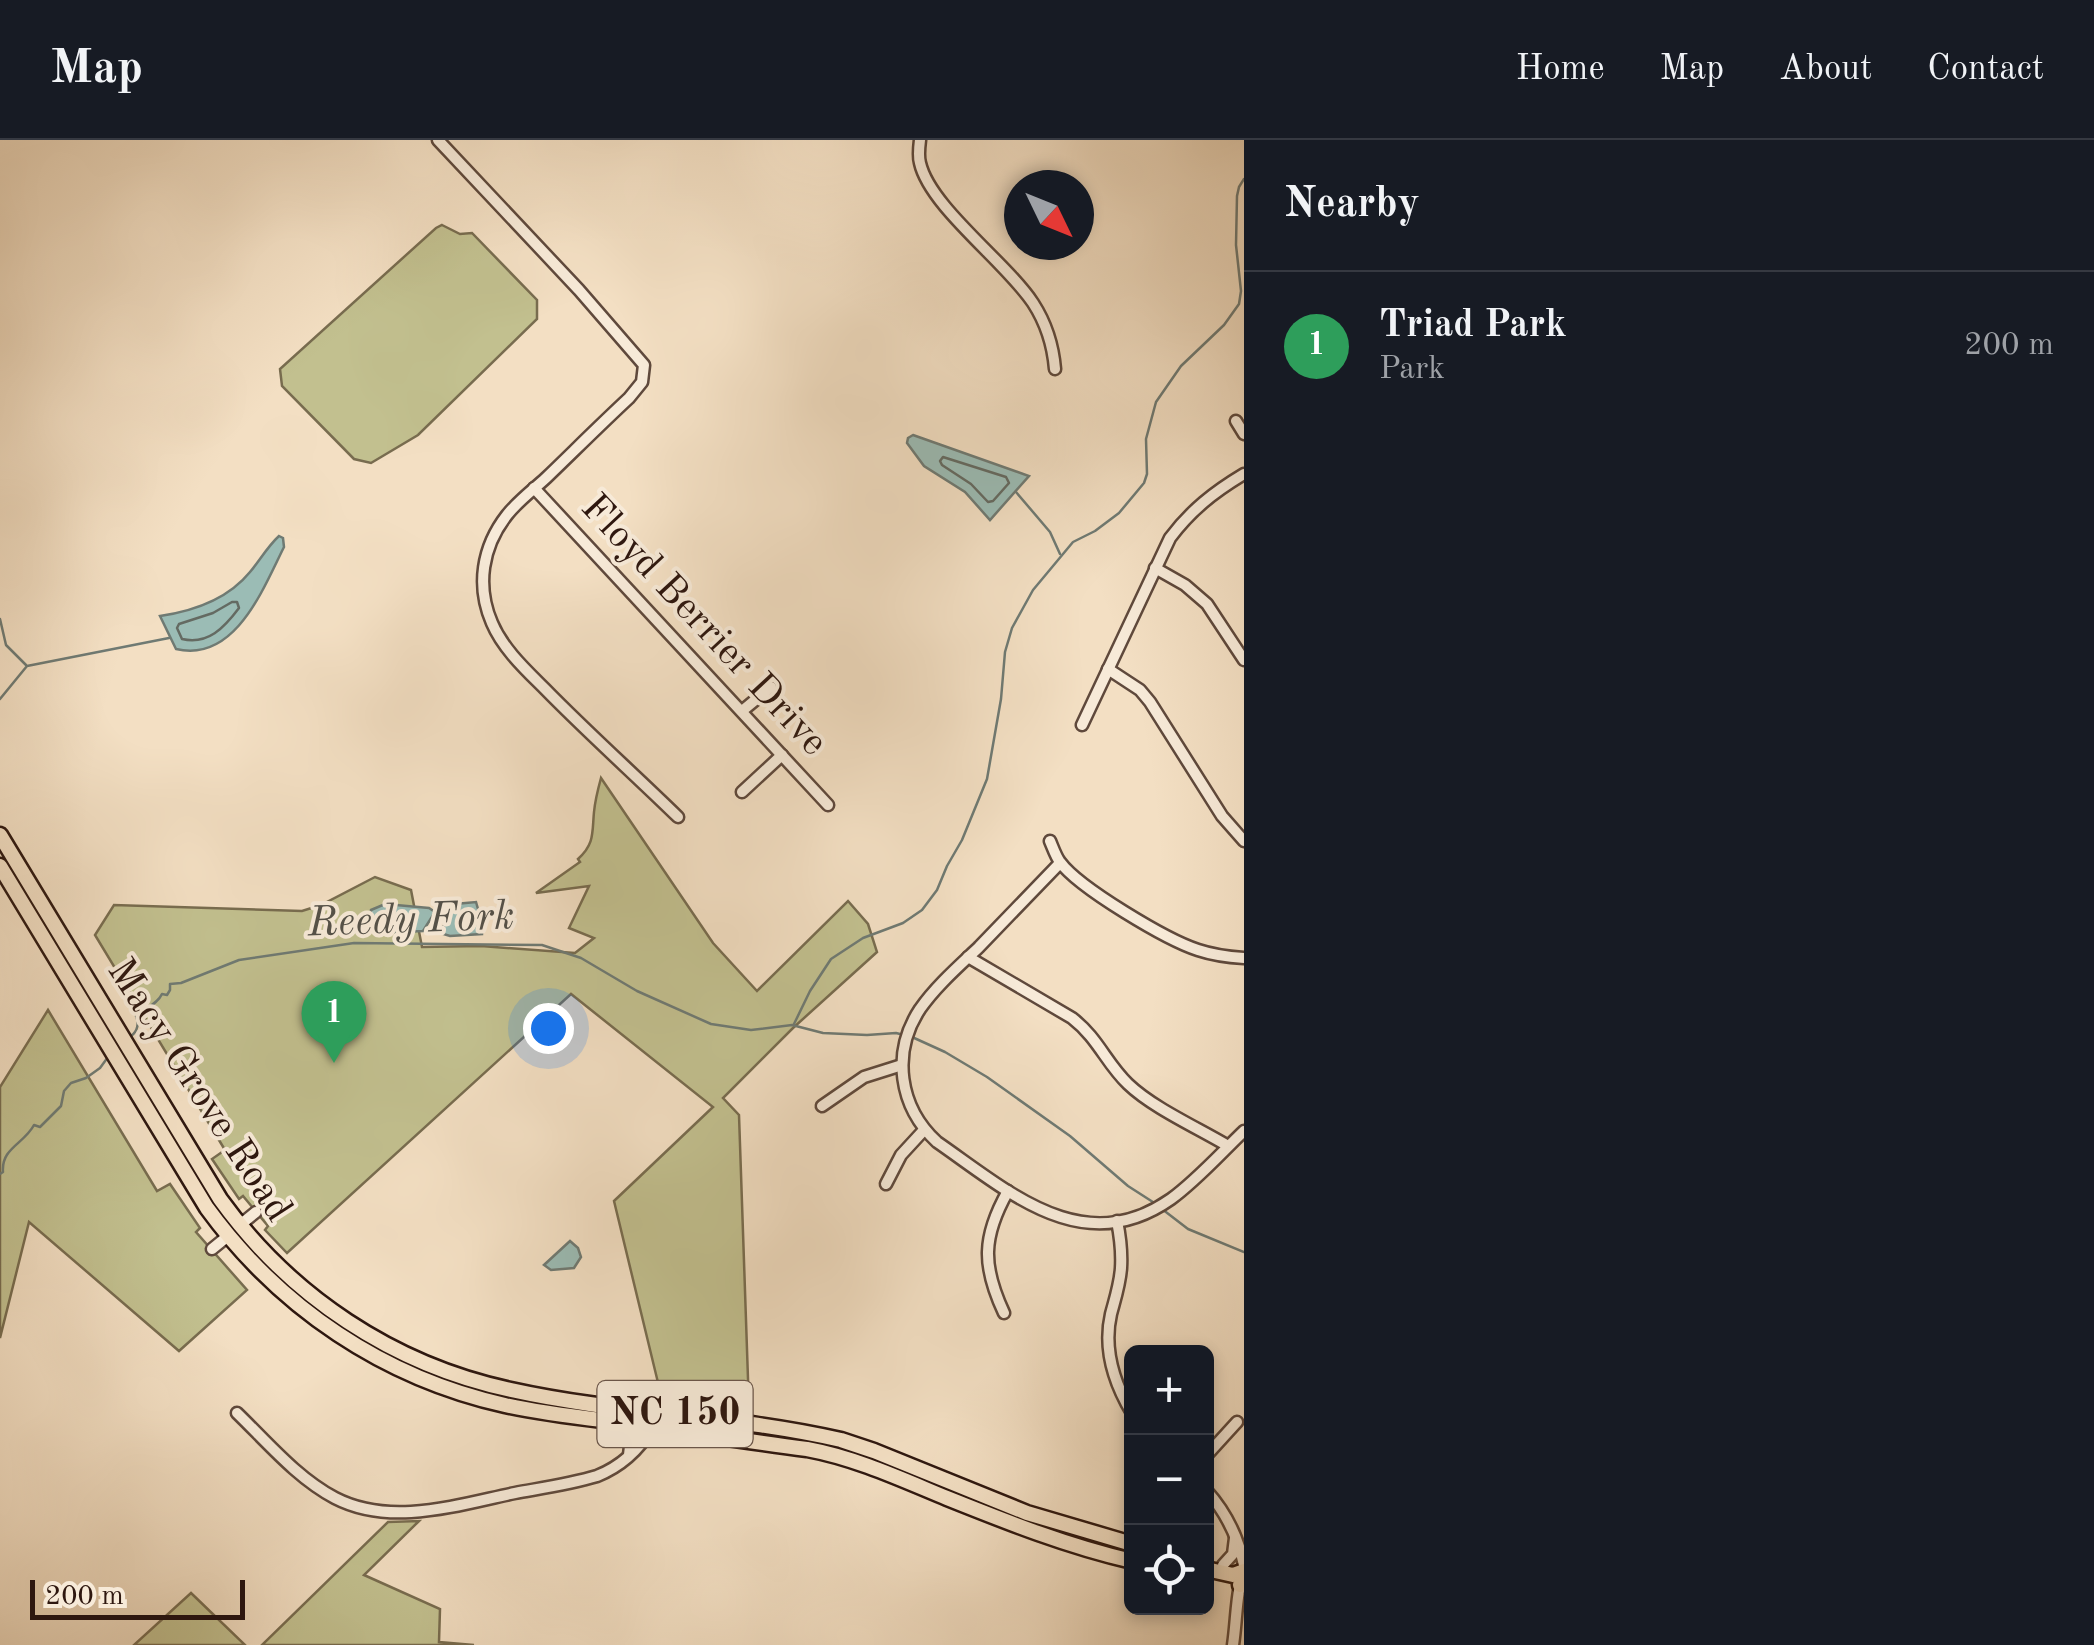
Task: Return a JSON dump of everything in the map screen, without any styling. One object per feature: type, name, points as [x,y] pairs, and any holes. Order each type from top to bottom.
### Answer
[{"type":"main road","name":"Macy Grove Road","points":[[0,836],[104,1024],[129,1082],[197,1194],[234,1230],[265,1276],[358,1348],[449,1390],[530,1410],[822,1452],[854,1460],[1036,1534],[1124,1555]]},
{"type":"main road","name":"Macy Grove Road","points":[[0,866],[104,1024],[141,1070],[239,1238],[270,1268],[350,1324],[383,1344],[454,1374],[512,1390],[840,1440],[1124,1553]]},
{"type":"main road","points":[[530,1410],[631,1416],[643,1410]]},
{"type":"main road","points":[[887,1473],[896,1469],[984,1496]]},
{"type":"main road","points":[[1214,1563],[1243,1576]]},
{"type":"main road","points":[[1214,1571],[1243,1576]]},
{"type":"main road","points":[[1214,1578],[1243,1576]]},
{"type":"street","points":[[438,140],[579,290],[644,366],[642,382],[629,398],[508,514],[488,548],[482,583],[490,619],[524,669],[678,817]]},
{"type":"street","points":[[920,140],[920,166],[927,181],[1033,303],[1053,346],[1055,369]]},
{"type":"street","points":[[1236,422],[1244,434]]},
{"type":"street","points":[[1082,725],[1170,538],[1206,497],[1244,474]]},
{"type":"street","name":"Floyd Berrier Drive","points":[[534,488],[828,806]]},
{"type":"street","points":[[1156,568],[1207,604],[1244,660]]},
{"type":"street","points":[[1108,669],[1150,702],[1222,816],[1244,841]]},
{"type":"street","points":[[742,711],[771,687]]},
{"type":"street","points":[[742,792],[782,754]]},
{"type":"street","points":[[1050,841],[1060,863],[1088,887],[1181,944],[1212,954],[1244,958]]},
{"type":"street","points":[[1060,863],[927,1000],[910,1027],[902,1065],[908,1101],[924,1130],[1032,1207],[1068,1220],[1099,1222],[1143,1214],[1168,1201],[1244,1131]]},
{"type":"street","points":[[968,957],[1072,1018],[1098,1042],[1114,1068],[1140,1094],[1228,1146]]},
{"type":"street","points":[[822,1106],[864,1077],[902,1065]]},
{"type":"street","points":[[886,1184],[901,1154],[924,1130]]},
{"type":"street","points":[[1004,1313],[990,1278],[988,1244],[1008,1191]]},
{"type":"street","points":[[212,1248],[256,1212]]},
{"type":"street","points":[[1117,1220],[1122,1264],[1108,1340],[1113,1375],[1124,1397]]},
{"type":"street","points":[[237,1413],[324,1492],[359,1508],[384,1512],[424,1511],[588,1479],[637,1451],[653,1427]]},
{"type":"street","points":[[1214,1448],[1238,1422]]},
{"type":"street","points":[[621,1423],[632,1437],[629,1456]]},
{"type":"street","points":[[1214,1500],[1240,1548],[1243,1576],[1233,1645]]},
{"type":"street","points":[[1223,1565],[1233,1554],[1235,1537]]},
{"type":"street","points":[[1238,1612],[1244,1600]]},
{"type":"shaded area","points":[[442,225],[460,234],[472,233],[537,300],[537,319],[418,435],[371,463],[354,459],[282,386],[280,369]]},
{"type":"shaded area","points":[[601,778],[713,943],[757,991],[848,901],[868,924],[877,952],[723,1098],[739,1115],[749,1408],[661,1395],[614,1201],[713,1107],[571,994],[287,1253],[265,1230],[268,1226],[243,1196],[239,1199],[212,1159],[225,1150],[95,935],[114,905],[302,911],[375,877],[411,890],[422,947],[481,946],[575,953],[594,938],[569,928],[589,886],[536,893],[580,862],[578,859],[592,837]]},
{"type":"shaded area","points":[[48,1010],[157,1191],[170,1184],[200,1228],[196,1232],[247,1290],[179,1351],[29,1222],[0,1338],[0,1087]]},
{"type":"shaded area","points":[[419,1521],[364,1575],[440,1609],[439,1642],[474,1645],[262,1645],[388,1522]]},
{"type":"shaded area","points":[[191,1593],[245,1645],[134,1645]]},
{"type":"water","points":[[913,435],[1029,476],[990,520],[965,492],[924,466],[907,443]]},
{"type":"water","points":[[279,536],[284,547],[267,583],[231,634],[215,645],[197,650],[176,649],[160,616],[198,607],[231,590]]},
{"type":"water","points":[[476,902],[482,934],[440,933],[455,904]]},
{"type":"water","points":[[385,904],[429,908],[435,912],[423,931],[378,933],[368,928],[371,910]]},
{"type":"water","points":[[570,1241],[581,1257],[574,1268],[551,1270],[544,1265]]},
{"type":"waterway","name":"Reedy Fork","points":[[794,1024],[831,959],[863,938],[903,923],[922,910],[937,890],[987,779],[1012,628],[1033,590],[1073,542],[1119,513],[1144,483],[1146,439],[1156,402],[1181,366],[1224,325],[1239,304],[1237,196],[1244,179]]},
{"type":"waterway","points":[[1016,492],[1050,532],[1060,554]]},
{"type":"waterway","points":[[0,619],[6,645],[26,665]]},
{"type":"waterway","points":[[0,699],[27,666],[169,638]]},
{"type":"waterway","name":"Reedy Fork","points":[[131,1036],[137,1027],[136,1016],[162,994],[167,995],[170,984],[239,960],[354,943],[542,945],[581,958],[637,991],[711,1024],[751,1030],[792,1025],[823,1033],[904,1035]]},
{"type":"waterway","points":[[912,1037],[987,1077],[1156,1204]]},
{"type":"waterway","name":"Reedy Fork","points":[[0,1174],[9,1152],[34,1125],[40,1127],[61,1106],[64,1091],[71,1083],[86,1078],[108,1057]]},
{"type":"waterway","points":[[1162,1209],[1188,1229],[1244,1252]]},
{"type":"place","name":"Triad Park","points":[[334,1063]]}]
